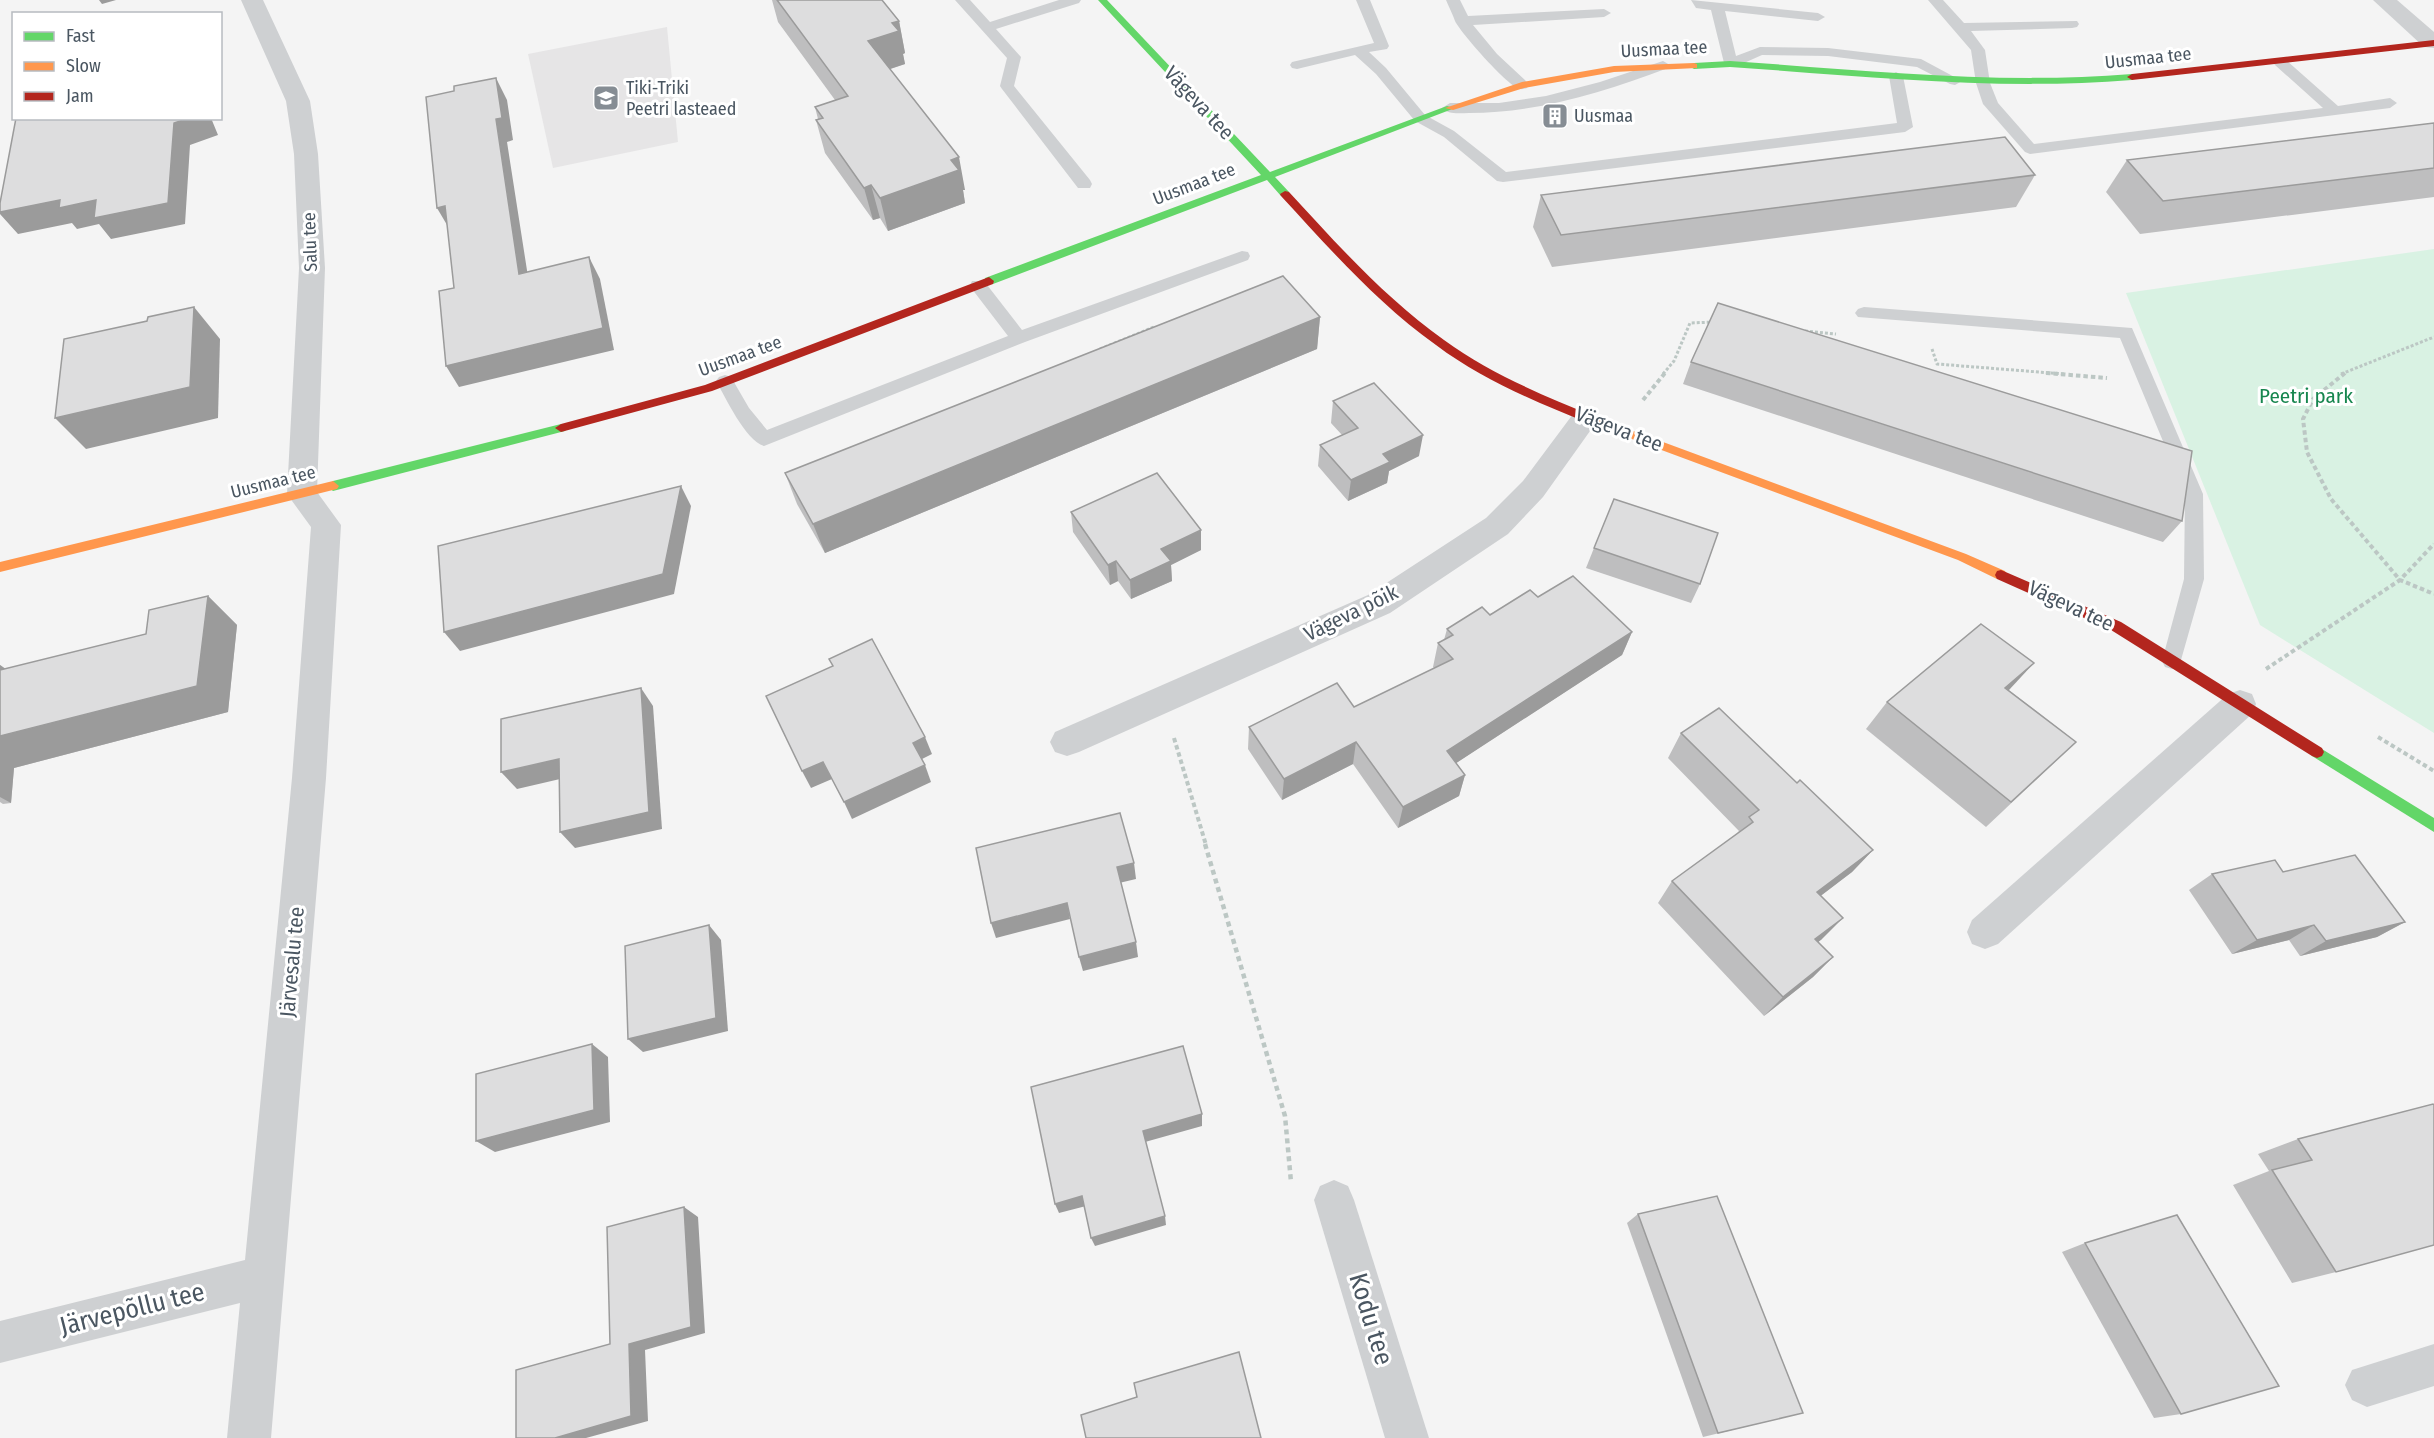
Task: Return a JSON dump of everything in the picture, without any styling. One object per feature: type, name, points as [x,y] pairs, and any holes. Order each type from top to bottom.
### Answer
[{"type":"street","name":"Salu tee","points":[[252,0],[298,101],[306,154],[312,268],[302,494]]},
{"type":"street","name":"Vägeva tee","points":[[1102,0],[1374,288],[1440,343],[1510,385],[1586,417],[1962,557],[2116,626],[2434,826]]},
{"type":"street","points":[[2384,0],[2433,43]]},
{"type":"street","name":"Uusmaa tee","points":[[0,567],[600,419],[725,381],[1420,118],[1522,85],[1614,69],[1663,65],[1730,64],[1983,83],[2049,84],[2280,62],[2433,43]]},
{"type":"street","name":"Vägeva põik","points":[[1067,742],[1379,604],[1497,526],[1533,489],[1586,417]]},
{"type":"street","name":"Järvesalu tee","points":[[249,1438],[309,778],[327,525],[302,494]]},
{"type":"street","points":[[1985,933],[2240,704]]},
{"type":"street","name":"Kodu tee","points":[[1334,1200],[1407,1438]]},
{"type":"street","name":"Järvepõllu tee","points":[[0,1342],[264,1276]]},
{"type":"street","points":[[2367,1385],[2434,1365]]},
{"type":"lane","points":[[962,0],[1014,57],[1007,86],[1084,184]]},
{"type":"lane","points":[[987,27],[1074,0]]},
{"type":"lane","points":[[1297,65],[1382,45],[1363,0]]},
{"type":"lane","points":[[1453,0],[1462,21],[1487,55],[1522,85]]},
{"type":"lane","points":[[1698,0],[1701,5],[1818,17]]},
{"type":"lane","points":[[1935,0],[1978,50],[1983,83],[1991,104],[2030,149],[2390,103]]},
{"type":"lane","points":[[1717,6],[1730,64],[1760,51],[1828,52],[1921,63],[1955,81]]},
{"type":"lane","points":[[1462,21],[1604,14]]},
{"type":"lane","points":[[1960,27],[2072,24]]},
{"type":"lane","points":[[1358,50],[1381,70],[1420,118],[1449,134],[1503,177],[1905,127],[1896,76]]},
{"type":"lane","points":[[2280,62],[2335,111]]},
{"type":"lane","points":[[1450,108],[1505,107],[1542,101],[1604,87],[1663,65]]},
{"type":"lane","points":[[725,381],[743,412],[764,439],[1019,338],[1242,256]]},
{"type":"lane","points":[[978,285],[1019,338]]},
{"type":"lane","points":[[1864,314],[2126,332],[2194,494],[2194,579],[2172,661]]},
{"type":"path","points":[[1641,403],[1674,361],[1690,323],[1719,322]]},
{"type":"path","points":[[1801,331],[1837,334]]},
{"type":"path","points":[[2434,337],[2340,375],[2313,399],[2303,419],[2307,452],[2331,500],[2400,580],[2434,594]]},
{"type":"path","points":[[1931,343],[1937,364],[2147,381]]},
{"type":"path","points":[[2266,669],[2400,580],[2434,544]]},
{"type":"path","points":[[1163,700],[1285,1116],[1294,1199],[1334,1200]]},
{"type":"shaded area","name":"Tiki-Triki Peetri lasteaed","points":[[667,27],[678,142],[553,168],[528,54]]},
{"type":"green space","name":"Peetri park","points":[[2434,249],[2434,733],[2260,625],[2126,293]]},
{"type":"building","points":[[777,0],[882,0],[899,21],[892,23],[899,31],[868,41],[959,157],[951,160],[959,170],[880,198],[871,185],[864,188],[816,120],[823,118],[815,107],[848,96]]},
{"type":"building","points":[[496,78],[502,118],[496,119],[519,274],[589,257],[603,328],[446,366],[439,291],[454,288],[445,206],[437,208],[426,97],[454,91],[454,86]]},
{"type":"building","points":[[16,120],[183,120],[174,123],[168,203],[94,218],[96,200],[59,208],[60,200],[0,212]]},
{"type":"building","points":[[2434,123],[2434,168],[2163,201],[2127,160]]},
{"type":"building","points":[[2005,137],[2035,175],[1561,235],[1541,195]]},
{"type":"building","points":[[1283,276],[1320,317],[813,524],[785,473]]},
{"type":"building","points":[[1718,303],[2192,451],[2182,521],[1691,362]]},
{"type":"building","points":[[194,307],[190,387],[55,418],[64,339],[147,321],[148,317]]},
{"type":"building","points":[[1374,383],[1423,435],[1383,454],[1390,462],[1351,480],[1320,445],[1358,428],[1333,401]]},
{"type":"building","points":[[1157,473],[1201,530],[1161,549],[1171,561],[1130,580],[1116,561],[1108,565],[1071,512]]},
{"type":"building","points":[[681,486],[663,574],[444,632],[438,546]]},
{"type":"building","points":[[1614,499],[1718,533],[1700,584],[1594,548]]},
{"type":"building","points":[[1573,576],[1632,632],[1447,751],[1465,775],[1403,807],[1356,742],[1284,779],[1249,727],[1337,683],[1354,707],[1453,659],[1438,643],[1453,635],[1447,629],[1482,607],[1490,615],[1530,590],[1538,597]]},
{"type":"building","points":[[208,596],[197,686],[0,736],[0,670],[146,634],[149,610]]},
{"type":"building","points":[[1981,624],[2034,663],[2005,688],[2076,742],[2011,802],[1887,702]]},
{"type":"building","points":[[872,639],[925,737],[913,743],[925,765],[844,802],[823,762],[802,771],[766,696],[833,666],[829,659]]},
{"type":"building","points":[[641,688],[649,812],[560,832],[559,759],[501,772],[501,719]]},
{"type":"building","points":[[1719,708],[1797,783],[1800,780],[1873,850],[1817,892],[1843,918],[1815,939],[1833,957],[1783,997],[1672,881],[1753,822],[1749,817],[1759,810],[1681,733]]},
{"type":"building","points":[[1120,813],[1134,863],[1117,867],[1136,942],[1079,957],[1067,903],[991,923],[976,848]]},
{"type":"building","points":[[2355,855],[2405,922],[2326,941],[2314,925],[2257,940],[2212,874],[2275,860],[2283,872]]},
{"type":"building","points":[[709,925],[716,1018],[628,1039],[625,946]]},
{"type":"building","points":[[592,1044],[594,1110],[476,1141],[476,1074]]},
{"type":"building","points":[[1183,1046],[1202,1114],[1143,1131],[1165,1216],[1091,1238],[1082,1196],[1055,1204],[1031,1087]]},
{"type":"building","points":[[2433,1104],[2434,1245],[2336,1272],[2272,1170],[2312,1160],[2298,1139]]},
{"type":"building","points":[[1717,1196],[1803,1413],[1718,1433],[1638,1214]]},
{"type":"building","points":[[684,1207],[691,1327],[629,1344],[631,1416],[555,1438],[516,1438],[516,1370],[610,1344],[607,1227]]},
{"type":"building","points":[[2177,1215],[2279,1386],[2181,1414],[2085,1243]]},
{"type":"building","points":[[1239,1352],[1261,1438],[1086,1438],[1081,1415],[1137,1397],[1134,1383]]},
{"type":"traffic: fast","points":[[1102,0],[1285,194]]},
{"type":"traffic: fast","points":[[1694,66],[1730,64],[1981,82],[2082,81],[2132,77]]},
{"type":"traffic: fast","points":[[989,281],[1450,108]]},
{"type":"traffic: fast","points":[[333,486],[561,428]]},
{"type":"traffic: fast","points":[[2317,752],[2434,826]]},
{"type":"traffic: slow","points":[[1450,108],[1522,85],[1614,69],[1694,66]]},
{"type":"traffic: slow","points":[[1590,419],[1962,557],[2001,575]]},
{"type":"traffic: slow","points":[[0,567],[333,486]]},
{"type":"traffic: jam","points":[[2132,77],[2434,43]]},
{"type":"traffic: jam","points":[[1285,194],[1340,253],[1418,327],[1457,355],[1512,386],[1590,419]]},
{"type":"traffic: jam","points":[[561,428],[708,388],[989,281]]},
{"type":"traffic: jam","points":[[2001,575],[2116,626],[2317,752]]},
{"type":"place","name":"Tiki-Triki Peetri lasteaed","points":[[606,98]]},
{"type":"place","name":"Uusmaa","points":[[1555,116]]}]
